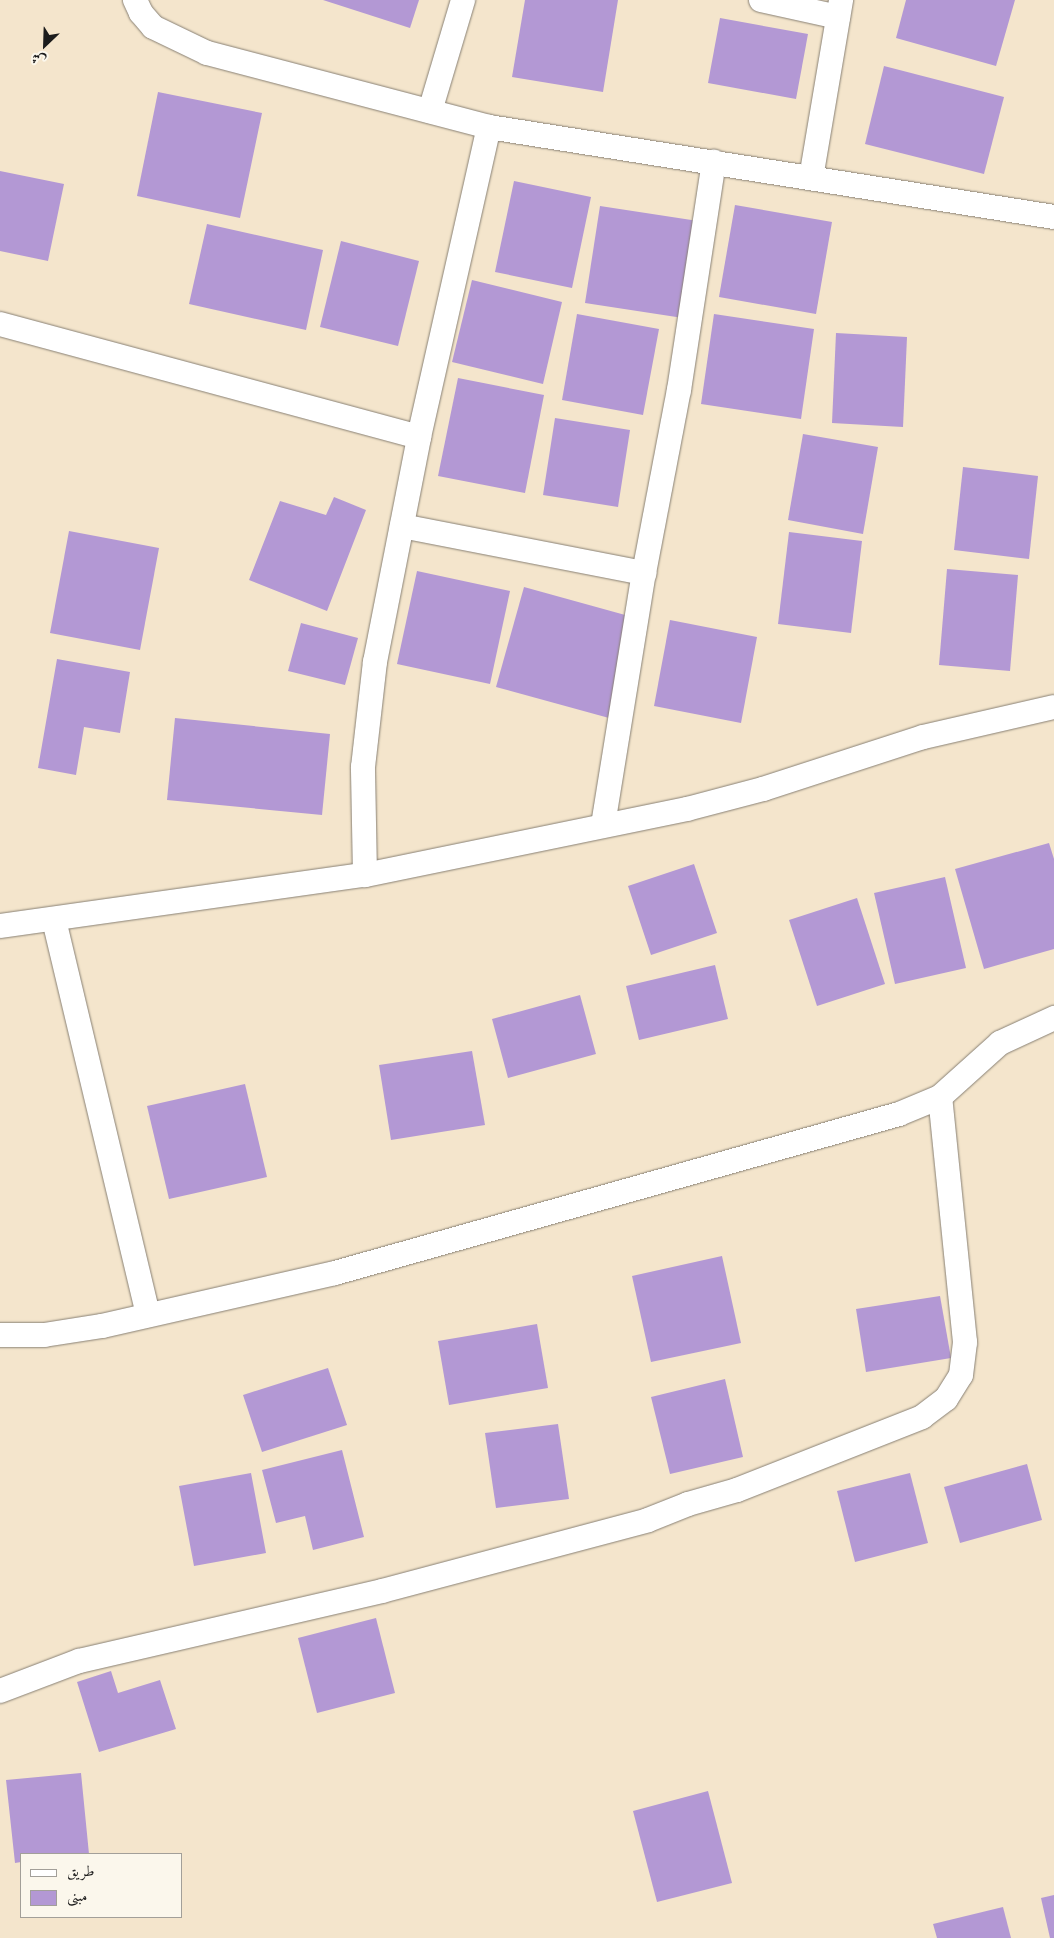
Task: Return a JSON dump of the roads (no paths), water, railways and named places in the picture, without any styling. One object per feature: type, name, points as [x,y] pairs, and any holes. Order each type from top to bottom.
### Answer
[{"type":"street","points":[[135,0],[140,14],[153,27],[207,52],[490,127],[1054,217]]},
{"type":"street","points":[[430,112],[463,0]]},
{"type":"street","points":[[761,0],[840,9],[811,178]]},
{"type":"street","points":[[365,875],[363,767],[366,715],[419,437],[490,127]]},
{"type":"street","points":[[603,824],[644,573],[679,390],[714,162]]},
{"type":"street","points":[[0,324],[419,437]]},
{"type":"street","points":[[402,526],[644,573]]},
{"type":"street","points":[[0,926],[54,920],[365,875],[603,824],[687,809],[923,737],[1054,707]]},
{"type":"street","points":[[54,920],[148,1315]]},
{"type":"street","points":[[0,1335],[44,1335],[148,1315],[335,1273],[899,1114],[940,1097],[1000,1043],[1054,1018]]},
{"type":"street","points":[[0,1691],[79,1661],[382,1591],[648,1520],[688,1504],[737,1490],[922,1417],[946,1398],[961,1375],[965,1342],[940,1097]]}]
